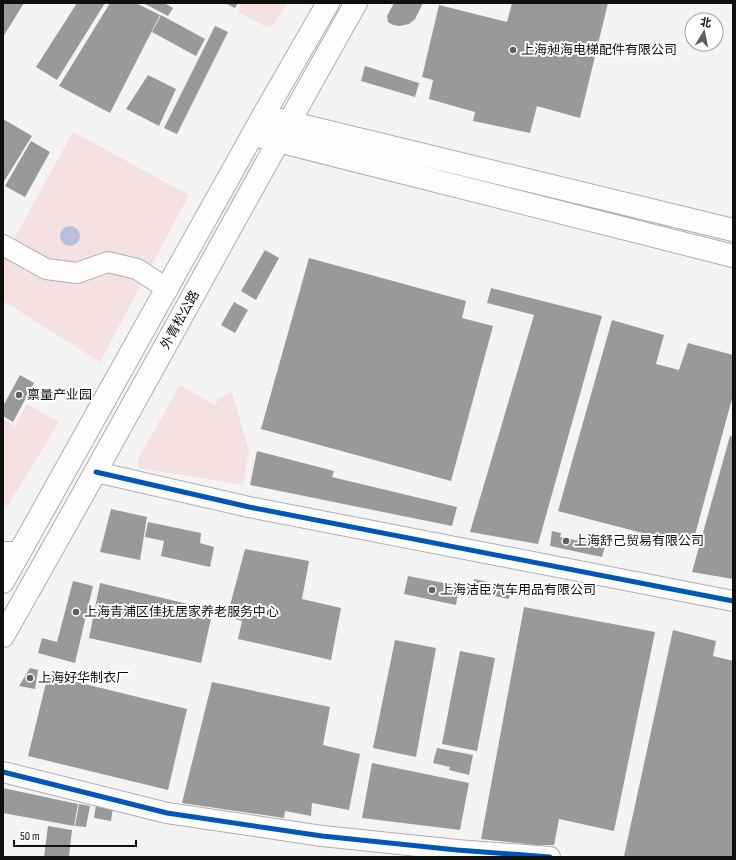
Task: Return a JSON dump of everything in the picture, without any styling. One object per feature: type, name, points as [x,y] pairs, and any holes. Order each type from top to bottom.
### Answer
[{"type":"main road","name":"外青松公路","points":[[3,582],[11,552],[168,289],[328,3]]},
{"type":"main road","name":"外青松公路","points":[[3,636],[96,472],[283,132],[356,3]]},
{"type":"main road","points":[[259,126],[733,256]]},
{"type":"main road","points":[[283,132],[733,230]]},
{"type":"street","points":[[3,245],[46,269],[77,273],[108,262],[137,269],[168,289]]},
{"type":"street","points":[[96,472],[249,507],[733,601]]},
{"type":"street","points":[[3,772],[167,813],[322,836],[457,850],[550,857]]},
{"type":"shaded area","points":[[242,3],[287,3],[274,24],[266,27],[238,12]]},
{"type":"shaded area","points":[[73,132],[189,195],[100,362],[3,301],[3,259]]},
{"type":"shaded area","points":[[180,385],[215,405],[219,398],[232,392],[249,452],[243,485],[139,468],[137,461]]},
{"type":"shaded area","points":[[27,404],[59,422],[7,507],[3,508],[3,419],[15,426]]},
{"type":"water","points":[[70,226],[77,229],[80,236],[77,243],[70,246],[63,243],[60,236],[63,229]]},
{"type":"building","points":[[3,3],[24,3],[3,37]]},
{"type":"building","points":[[77,3],[105,3],[57,80],[36,67]]},
{"type":"building","points":[[110,3],[136,3],[160,15],[110,113],[59,86]]},
{"type":"building","points":[[143,3],[164,3],[173,8],[168,16]]},
{"type":"building","points":[[225,3],[238,3],[235,8]]},
{"type":"building","points":[[394,3],[423,3],[415,19],[409,24],[400,26],[393,25],[388,22],[387,16]]},
{"type":"building","name":"上海昶海电梯配件有限公司","points":[[512,3],[608,3],[580,118],[537,106],[530,133],[473,121],[475,112],[429,99],[433,80],[422,77],[439,5],[507,22]]},
{"type":"building","points":[[161,15],[205,39],[196,56],[152,32]]},
{"type":"building","points":[[215,26],[228,32],[177,134],[164,128]]},
{"type":"building","points":[[365,66],[419,83],[415,97],[361,81]]},
{"type":"building","points":[[148,75],[176,89],[159,126],[126,109]]},
{"type":"building","points":[[3,119],[32,136],[3,183]]},
{"type":"building","points":[[31,141],[50,152],[25,197],[5,186]]},
{"type":"building","points":[[265,250],[279,258],[256,300],[241,291]]},
{"type":"building","points":[[309,258],[466,301],[462,318],[493,326],[451,481],[261,429]]},
{"type":"building","points":[[491,288],[602,316],[538,544],[470,532],[534,315],[487,303]]},
{"type":"building","points":[[234,302],[248,310],[235,333],[221,325]]},
{"type":"building","points":[[612,320],[664,335],[656,364],[679,370],[688,343],[733,355],[733,395],[692,546],[558,511]]},
{"type":"building","name":"禀量产业园","points":[[20,375],[34,383],[13,422],[3,416],[3,406]]},
{"type":"building","points":[[730,436],[733,437],[733,579],[692,572]]},
{"type":"building","points":[[257,451],[334,471],[332,477],[457,507],[452,526],[250,485]]},
{"type":"building","points":[[111,509],[147,517],[140,560],[100,552]]},
{"type":"building","points":[[148,522],[201,533],[200,543],[214,547],[210,567],[161,556],[164,541],[145,537]]},
{"type":"building","name":"上海舒己贸易有限公司","points":[[552,531],[561,533],[560,537],[605,546],[602,557],[550,546]]},
{"type":"building","points":[[245,549],[309,561],[302,599],[341,608],[331,660],[238,639],[242,621],[227,617]]},
{"type":"building","name":"上海洁臣汽车用品有限公司","points":[[408,576],[459,586],[456,605],[404,594]]},
{"type":"building","points":[[474,579],[511,587],[509,599],[473,592]]},
{"type":"building","name":"上海青浦区佳抚居家养老服务中心","points":[[73,581],[93,586],[75,663],[38,653],[42,638],[57,642]]},
{"type":"building","points":[[100,583],[213,610],[201,663],[89,638]]},
{"type":"building","points":[[524,607],[655,632],[614,831],[559,819],[554,845],[536,845],[481,839]]},
{"type":"building","points":[[673,630],[716,641],[713,656],[733,661],[733,857],[624,856]]},
{"type":"building","points":[[395,640],[436,648],[416,757],[373,748]]},
{"type":"building","points":[[460,651],[495,658],[477,751],[442,744]]},
{"type":"building","name":"上海好华制衣厂","points":[[30,668],[38,670],[35,689],[19,686]]},
{"type":"building","points":[[48,675],[187,709],[168,790],[28,756]]},
{"type":"building","points":[[212,682],[330,707],[323,745],[360,754],[349,810],[312,803],[311,816],[285,811],[284,818],[182,803]]},
{"type":"building","points":[[437,748],[473,755],[469,775],[449,770],[450,767],[433,763]]},
{"type":"building","points":[[372,763],[469,783],[460,830],[362,818]]},
{"type":"building","points":[[3,788],[78,804],[74,826],[3,813]]},
{"type":"building","points":[[79,804],[90,806],[86,827],[75,826]]},
{"type":"building","points":[[96,805],[113,808],[111,821],[94,818]]},
{"type":"building","points":[[48,826],[72,830],[69,857],[44,857]]},
{"type":"cycle path","points":[[96,472],[249,507],[733,601]]},
{"type":"cycle path","points":[[3,772],[167,813],[322,836],[457,850],[550,857]]},
{"type":"place","name":"上海昶海电梯配件有限公司","points":[[513,50]]},
{"type":"place","name":"禀量产业园","points":[[19,395]]},
{"type":"place","name":"上海舒己贸易有限公司","points":[[566,541]]},
{"type":"place","name":"上海洁臣汽车用品有限公司","points":[[432,590]]},
{"type":"place","name":"上海青浦区佳抚居家养老服务中心","points":[[76,612]]},
{"type":"place","name":"上海好华制衣厂","points":[[30,678]]}]
